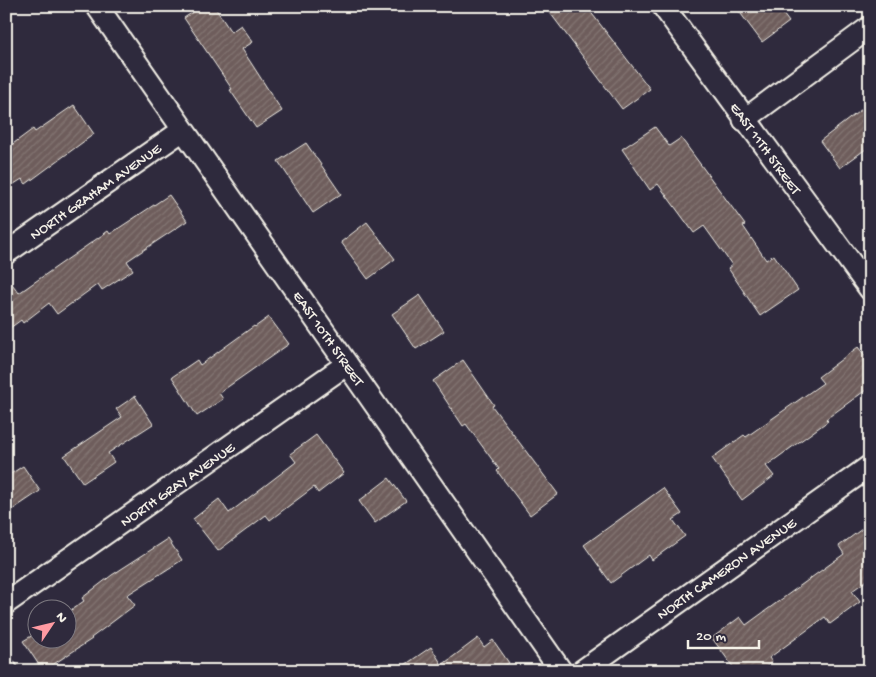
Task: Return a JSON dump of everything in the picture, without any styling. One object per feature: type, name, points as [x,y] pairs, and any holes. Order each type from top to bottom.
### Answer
[{"type":"street","name":"EAST 10TH STREET","points":[[97,6],[561,671]]},
{"type":"street","name":"EAST 11TH STREET","points":[[663,6],[744,120],[870,289]]},
{"type":"street","points":[[744,120],[870,27]]},
{"type":"street","name":"NORTH GRAHAM AVENUE","points":[[6,253],[183,130]]},
{"type":"street","name":"NORTH GRAY AVENUE","points":[[6,604],[347,364]]},
{"type":"street","name":"NORTH CAMERON AVENUE","points":[[582,671],[870,466]]},
{"type":"building","points":[[202,6],[214,6],[231,32],[241,25],[253,42],[242,49],[282,111],[256,128],[184,18]]},
{"type":"building","points":[[545,6],[586,6],[650,89],[622,109]]},
{"type":"building","points":[[735,6],[777,6],[789,22],[762,42]]},
{"type":"building","points":[[74,105],[94,134],[26,184],[22,179],[6,189],[6,149],[33,129],[35,132]]},
{"type":"building","points":[[862,109],[870,119],[870,146],[840,168],[820,141]]},
{"type":"building","points":[[655,127],[669,146],[681,138],[745,225],[743,226],[766,260],[774,255],[798,290],[760,316],[728,268],[732,265],[704,226],[694,233],[658,184],[650,190],[622,149]]},
{"type":"building","points":[[306,143],[341,194],[313,213],[278,161]]},
{"type":"building","points":[[169,195],[187,221],[127,261],[133,270],[102,290],[98,284],[57,314],[49,303],[23,323],[21,320],[6,331],[6,276],[19,293],[108,231],[110,234]]},
{"type":"building","points":[[367,222],[395,259],[368,279],[341,242]]},
{"type":"building","points":[[420,295],[444,331],[416,349],[392,314]]},
{"type":"building","points":[[269,317],[289,344],[219,393],[223,399],[197,416],[172,377],[197,360],[200,365]]},
{"type":"building","points":[[858,347],[870,362],[870,387],[826,419],[828,421],[766,466],[774,476],[742,500],[712,458],[744,435],[746,437],[823,383],[818,377]]},
{"type":"building","points":[[463,360],[494,405],[492,406],[558,494],[530,515],[497,471],[499,469],[466,424],[463,426],[433,381]]},
{"type":"building","points":[[135,396],[153,424],[108,453],[114,462],[83,483],[64,456],[122,417],[116,409]]},
{"type":"building","points":[[316,435],[344,473],[318,493],[314,487],[270,520],[266,515],[218,551],[193,519],[219,499],[229,513],[296,462],[290,454]]},
{"type":"building","points":[[23,466],[40,491],[6,514],[6,477]]},
{"type":"building","points":[[389,478],[406,501],[375,523],[359,501]]},
{"type":"building","points":[[663,488],[682,514],[673,520],[685,536],[652,560],[649,555],[611,583],[584,545]]},
{"type":"building","points":[[870,523],[870,578],[852,591],[860,602],[830,624],[825,617],[769,658],[772,662],[760,671],[736,671],[712,638],[740,617],[746,625],[844,554],[839,546]]},
{"type":"building","points":[[168,539],[182,560],[127,595],[135,605],[78,648],[78,605],[84,601],[82,598],[112,575]]},
{"type":"building","points":[[28,638],[28,648],[23,641]]},
{"type":"building","points":[[478,638],[484,647],[493,640],[509,663],[498,671],[396,671],[431,647],[442,665]]},
{"type":"building","points":[[29,650],[75,650],[43,671]]}]
